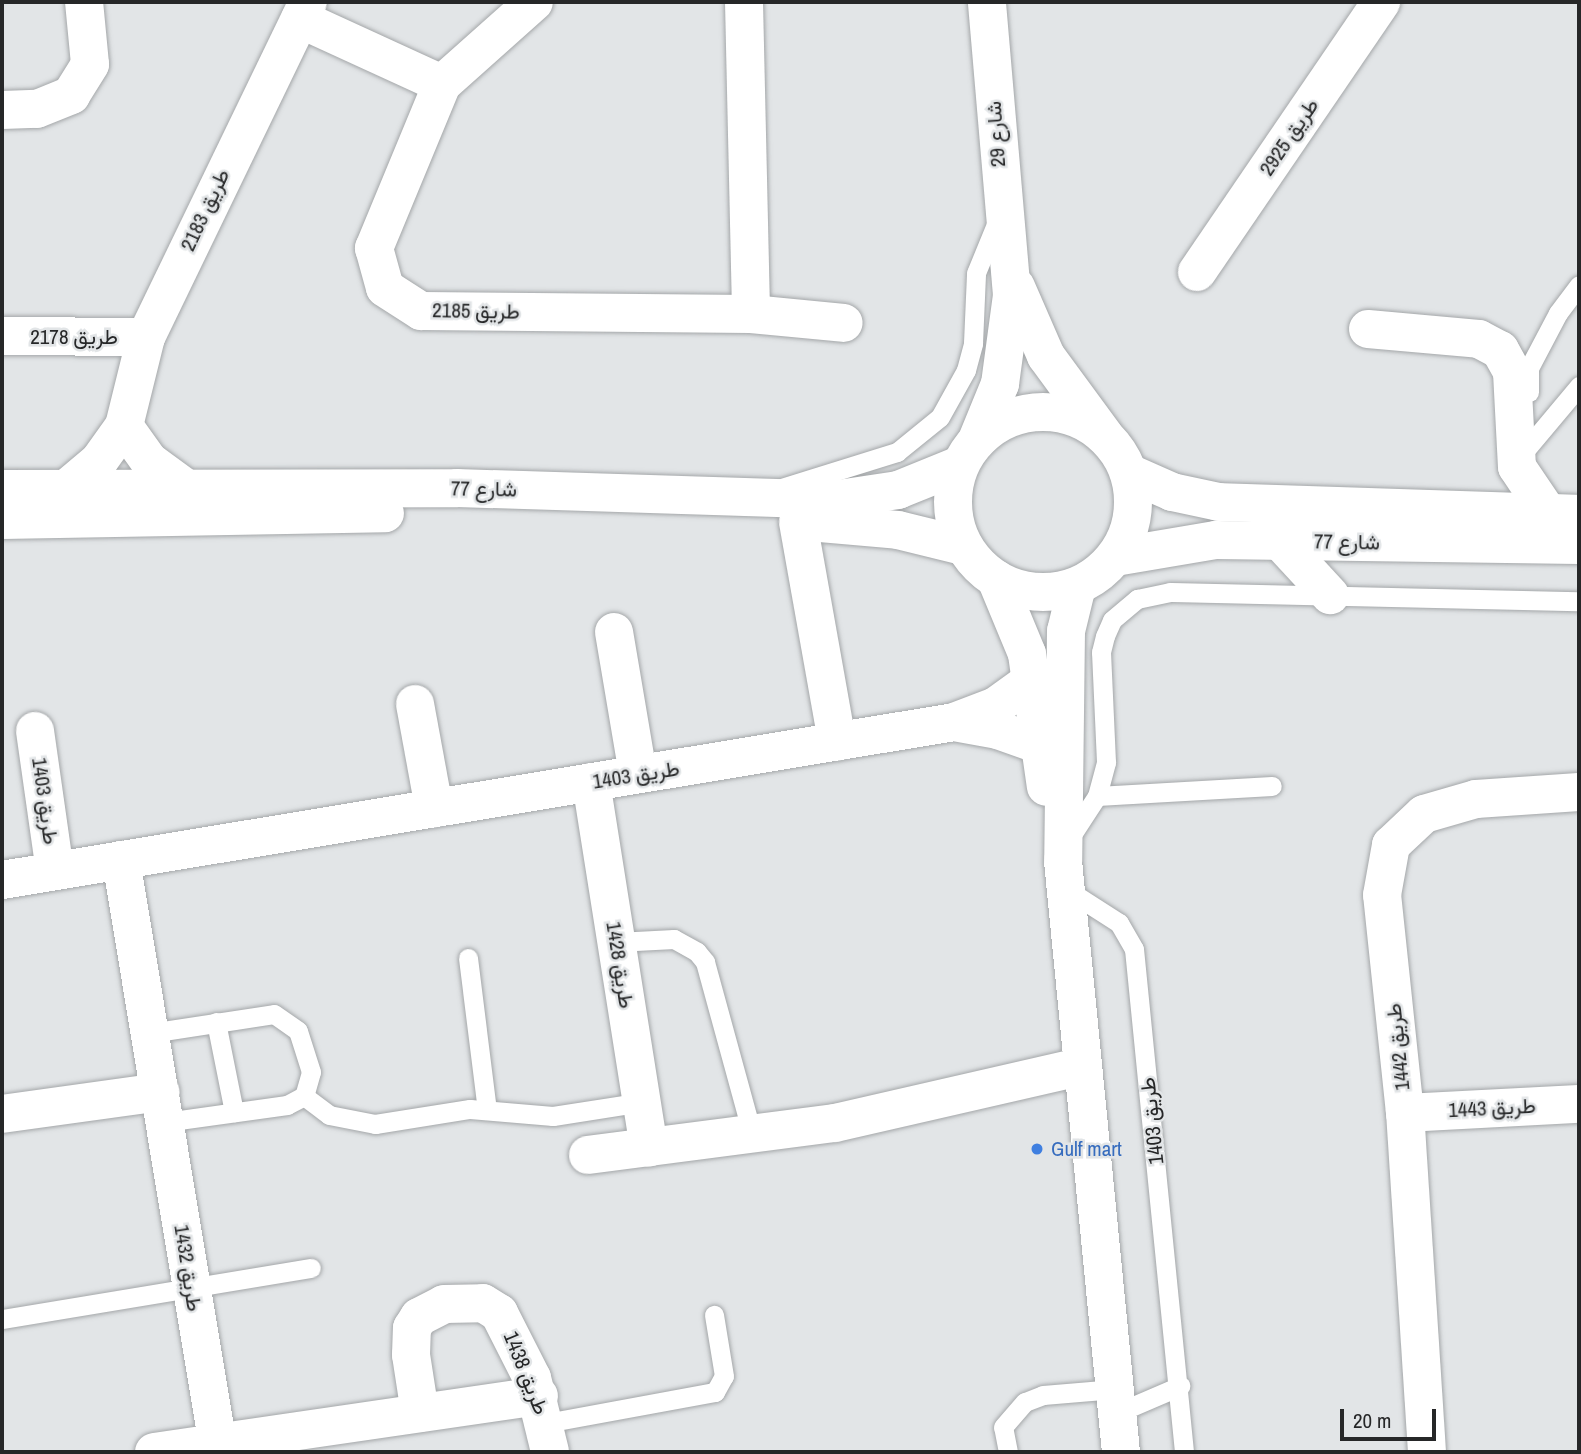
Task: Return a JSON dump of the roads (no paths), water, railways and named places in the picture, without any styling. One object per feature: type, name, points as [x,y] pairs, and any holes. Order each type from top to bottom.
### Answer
[{"type":"street","points":[[2,110],[37,109],[71,94],[90,64],[84,2]]},
{"type":"street","name":"طريق 2185","points":[[534,2],[442,84],[373,248],[385,288],[421,311],[751,314],[844,323]]},
{"type":"street","points":[[744,2],[751,314]]},
{"type":"street","name":"شارع 29","points":[[968,452],[1007,355],[1010,265],[1002,213],[988,2]]},
{"type":"street","name":"طريق 2925","points":[[1197,272],[1381,2]]},
{"type":"street","points":[[304,10],[442,84]]},
{"type":"street","name":"طريق 2183","points":[[67,488],[99,461],[124,426],[146,337],[304,10]]},
{"type":"street","name":"شارع 29","points":[[1010,265],[1046,356],[1104,435]]},
{"type":"street","points":[[1368,328],[1479,339],[1500,351],[1512,372],[1521,458],[1564,513]]},
{"type":"street","name":"طريق 2178","points":[[2,336],[146,337]]},
{"type":"street","points":[[996,579],[1036,592],[1077,586],[1115,556],[1132,516],[1129,473],[1104,435],[1080,419],[1054,412],[1026,413],[999,422],[968,452],[952,492],[954,520],[963,546],[996,579],[1020,628],[1032,680],[1053,832],[1064,865]]},
{"type":"street","points":[[124,426],[149,461],[183,486]]},
{"type":"street","name":"شارع 77","points":[[2,489],[183,486],[761,498],[866,497],[930,479],[968,452]]},
{"type":"street","points":[[1477,509],[1521,458]]},
{"type":"street","name":"شارع 77","points":[[1129,473],[1172,492],[1219,502],[1564,513]]},
{"type":"street","name":"شارع 77","points":[[2,520],[459,512],[798,522],[898,530],[963,546]]},
{"type":"street","points":[[798,522],[837,741]]},
{"type":"street","points":[[1280,541],[1331,595]]},
{"type":"street","name":"شارع 77","points":[[1115,556],[1190,542],[1579,545]]},
{"type":"street","points":[[1077,586],[1066,642],[1064,865],[1121,1452]]},
{"type":"street","points":[[614,632],[638,775]]},
{"type":"street","name":"طريق 1403","points":[[2,880],[954,722],[996,706],[1032,680]]},
{"type":"street","points":[[415,704],[434,808]]},
{"type":"street","name":"طريق 1403","points":[[954,722],[998,730],[1040,745]]},
{"type":"street","name":"طريق 1403","points":[[35,731],[55,871]]},
{"type":"street","name":"طريق 1428","points":[[591,782],[649,1147]]},
{"type":"street","name":"طريق 1442","points":[[1427,1452],[1405,1113],[1382,895],[1391,845],[1424,814],[1476,799],[1579,792]]},
{"type":"street","name":"طريق 1432","points":[[121,860],[218,1448]]},
{"type":"street","points":[[587,1155],[835,1123],[1083,1066]]},
{"type":"street","name":"طريق 1443","points":[[1405,1113],[1579,1104]]},
{"type":"street","points":[[2,1114],[162,1107]]},
{"type":"street","name":"طريق 1438","points":[[421,1413],[411,1355],[412,1328],[431,1309],[459,1302],[483,1303],[499,1313],[545,1424]]},
{"type":"street","points":[[154,1452],[218,1448],[421,1413],[545,1424]]},
{"type":"lane","points":[[761,498],[802,480],[872,463],[897,452],[940,417],[966,370],[973,343],[976,273],[1002,213]]},
{"type":"lane","points":[[1521,458],[1529,368],[1558,313],[1579,285]]},
{"type":"lane","points":[[1521,458],[1579,386]]},
{"type":"lane","points":[[1064,865],[1097,796],[1106,762],[1101,652],[1112,620],[1123,608],[1153,593],[1579,601]]},
{"type":"lane","points":[[1097,796],[1272,786]]},
{"type":"lane","name":"طريق 1403","points":[[1064,865],[1119,923],[1134,949],[1180,1386],[1184,1452]]},
{"type":"lane","points":[[617,942],[674,939],[697,952],[705,962],[752,1134]]},
{"type":"lane","points":[[468,958],[487,1110]]},
{"type":"lane","points":[[150,1033],[264,1014],[292,1023],[302,1039],[311,1072],[304,1096],[287,1105],[234,1112],[162,1107]]},
{"type":"lane","points":[[216,1022],[234,1112]]},
{"type":"lane","points":[[304,1096],[329,1115],[359,1123],[487,1110],[553,1116],[642,1102]]},
{"type":"lane","points":[[2,1319],[311,1268]]},
{"type":"lane","points":[[545,1424],[715,1392],[724,1376],[714,1315]]},
{"type":"lane","points":[[1008,1452],[1003,1427],[1025,1402],[1043,1395],[1116,1401],[1180,1386]]},
{"type":"place","name":"Gulf mart","points":[[1037,1149]]}]
